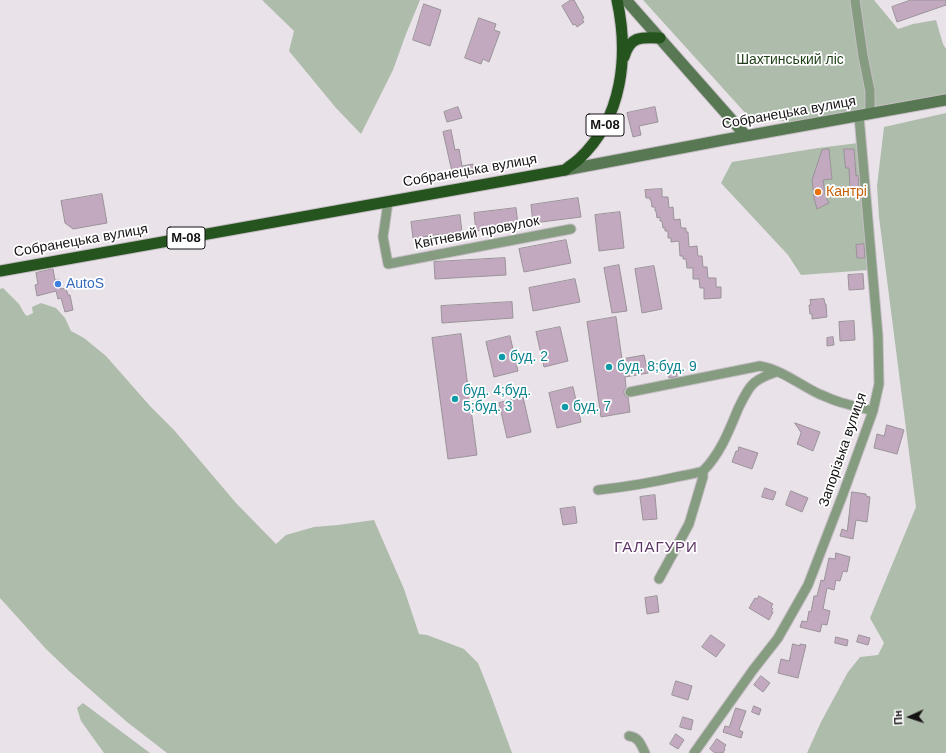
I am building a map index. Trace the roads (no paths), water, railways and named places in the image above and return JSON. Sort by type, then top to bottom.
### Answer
[{"type":"highway","name":"М-08","points":[[565,170],[579,159],[591,146],[602,130],[615,103],[622,68],[621,29],[617,0]]},
{"type":"highway","points":[[622,68],[627,49],[634,41],[642,38],[660,38]]},
{"type":"highway","name":"Собранецька вулиця","points":[[0,271],[565,170]]},
{"type":"main road","points":[[626,0],[746,136]]},
{"type":"main road","name":"Собранецька вулиця","points":[[565,170],[946,100]]},
{"type":"street","name":"Запорізька вулиця","points":[[694,753],[753,670],[778,638],[808,585],[843,494],[877,398],[879,384],[878,336],[864,115],[870,91],[863,56],[855,0]]},
{"type":"street","name":"Квітневий провулок","points":[[388,202],[383,237],[388,264],[571,229]]},
{"type":"street","points":[[630,392],[760,366],[791,378],[806,388],[842,403],[873,411]]},
{"type":"street","points":[[598,490],[627,487],[703,471],[710,464],[722,446],[751,385],[776,372]]},
{"type":"street","points":[[659,579],[689,524],[703,478],[703,471]]},
{"type":"street","points":[[629,736],[634,736],[640,742],[645,753]]},
{"type":"place","name":"Кантрі","points":[[818,192]]},
{"type":"place","name":"AutoS","points":[[58,284]]},
{"type":"place","name":"буд. 2","points":[[502,357]]},
{"type":"place","name":"буд. 8;буд. 9","points":[[609,367]]},
{"type":"place","name":"буд. 4;буд. 5;буд. 3","points":[[455,399]]},
{"type":"place","name":"буд. 7","points":[[565,407]]},
{"type":"district","name":"ГАЛАГУРИ","points":[[656,548]]},
{"type":"park label","name":"Шахтинський ліс","points":[[790,60]]}]
